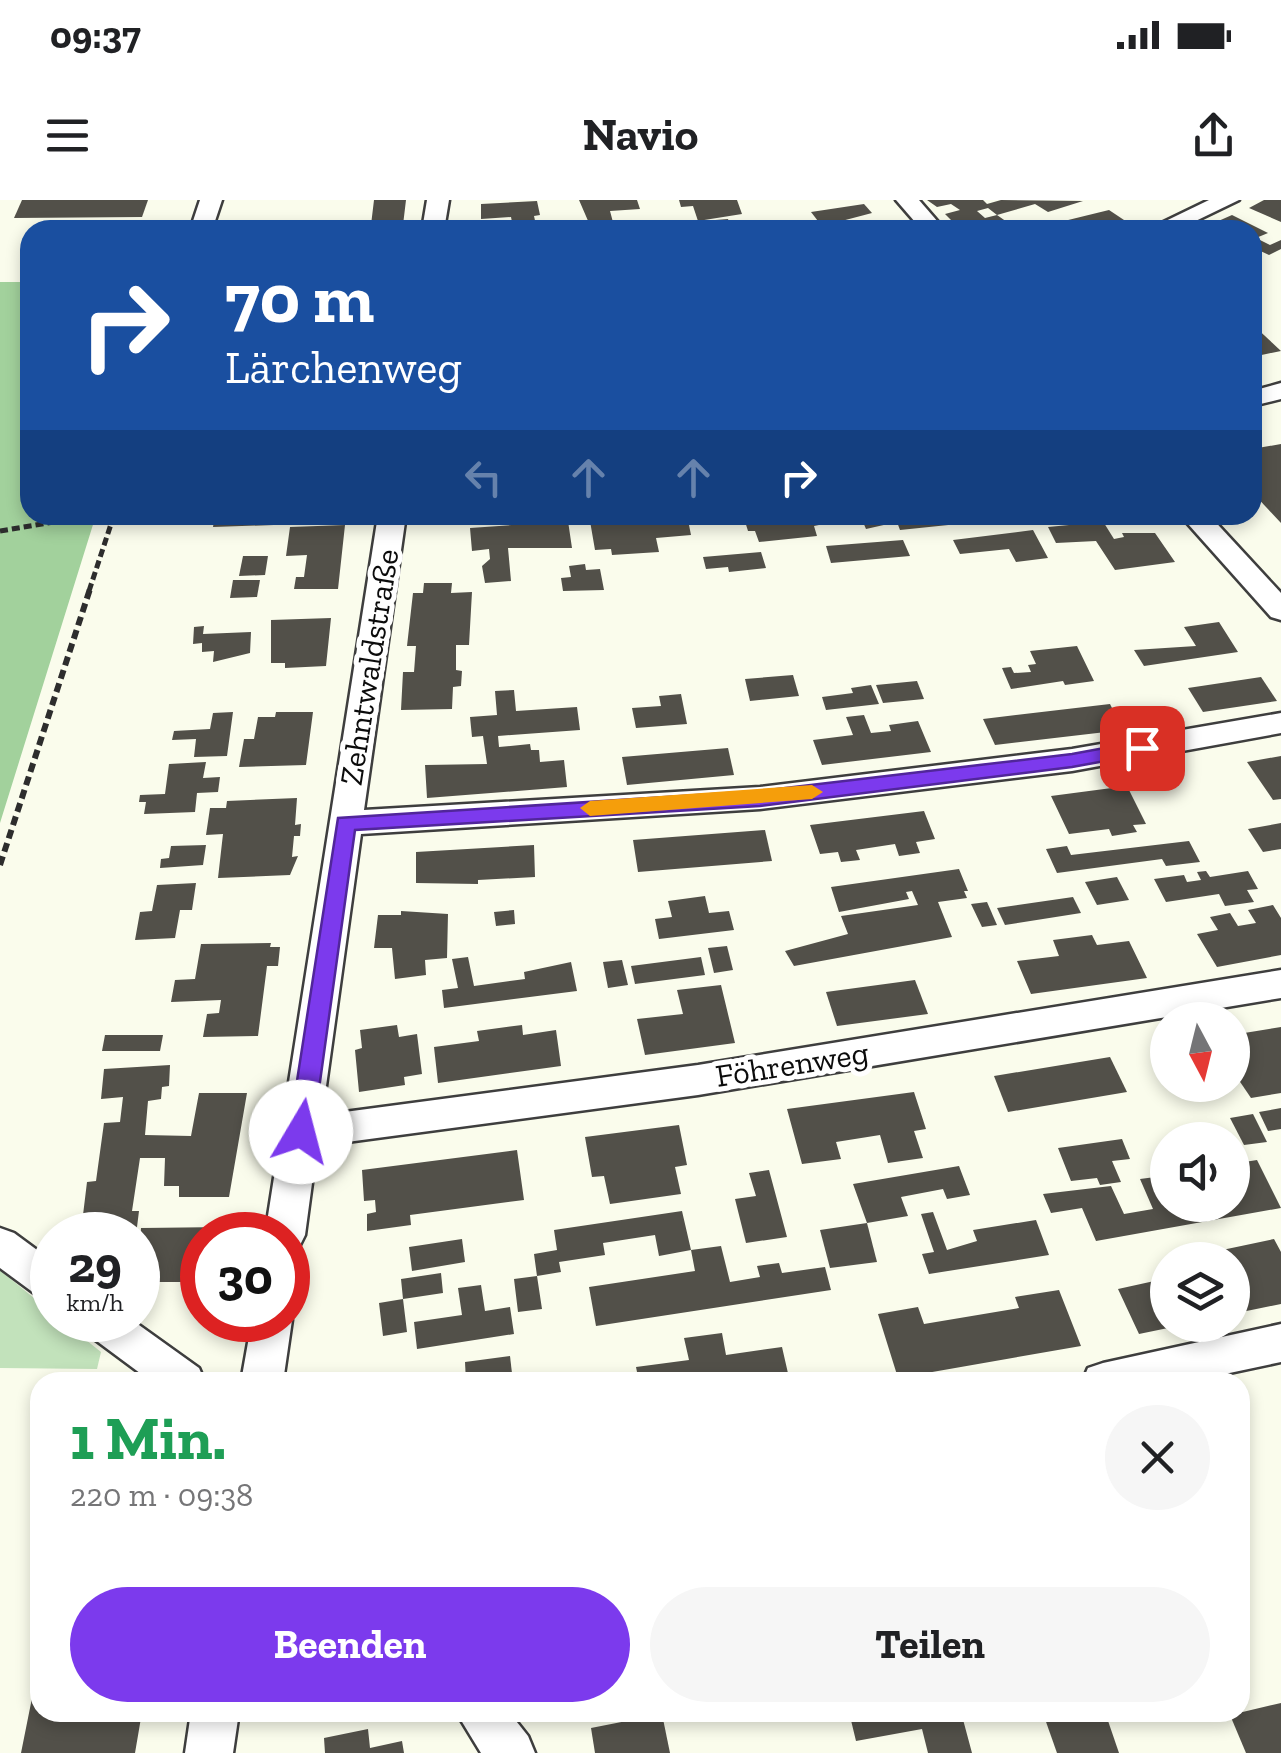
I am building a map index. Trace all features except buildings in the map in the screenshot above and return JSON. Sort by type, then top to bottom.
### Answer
[{"type":"street","points":[[907,200],[925,220]]},
{"type":"street","points":[[1181,220],[1228,200]]},
{"type":"street","name":"Zehntwaldstraße","points":[[289,1212],[390,525]]},
{"type":"street","points":[[1203,525],[1281,611]]},
{"type":"street","points":[[345,823],[760,798],[1072,760],[1281,723]]},
{"type":"street","name":"Föhrenweg","points":[[301,1132],[698,1080],[1281,984]]},
{"type":"street","points":[[0,1245],[30,1268]]},
{"type":"street","points":[[130,1342],[170,1372]]},
{"type":"street","points":[[264,1372],[268,1342]]},
{"type":"street","points":[[1150,1372],[1281,1344]]},
{"type":"street","points":[[209,1753],[213,1722]]},
{"type":"street","points":[[487,1722],[511,1753]]},
{"type":"path","points":[[0,530],[32,525]]},
{"type":"path","points":[[0,865],[111,525]]},
{"type":"green space","points":[[0,282],[20,282],[20,525],[93,525],[0,823]]},
{"type":"green space","points":[[0,1270],[30,1295],[30,1342],[88,1342],[101,1352],[97,1369],[0,1368]]},
{"type":"slow traffic","points":[[590,808],[812,792]]},
{"type":"route","points":[[301,1132],[345,823],[760,798],[1142,748]]}]
